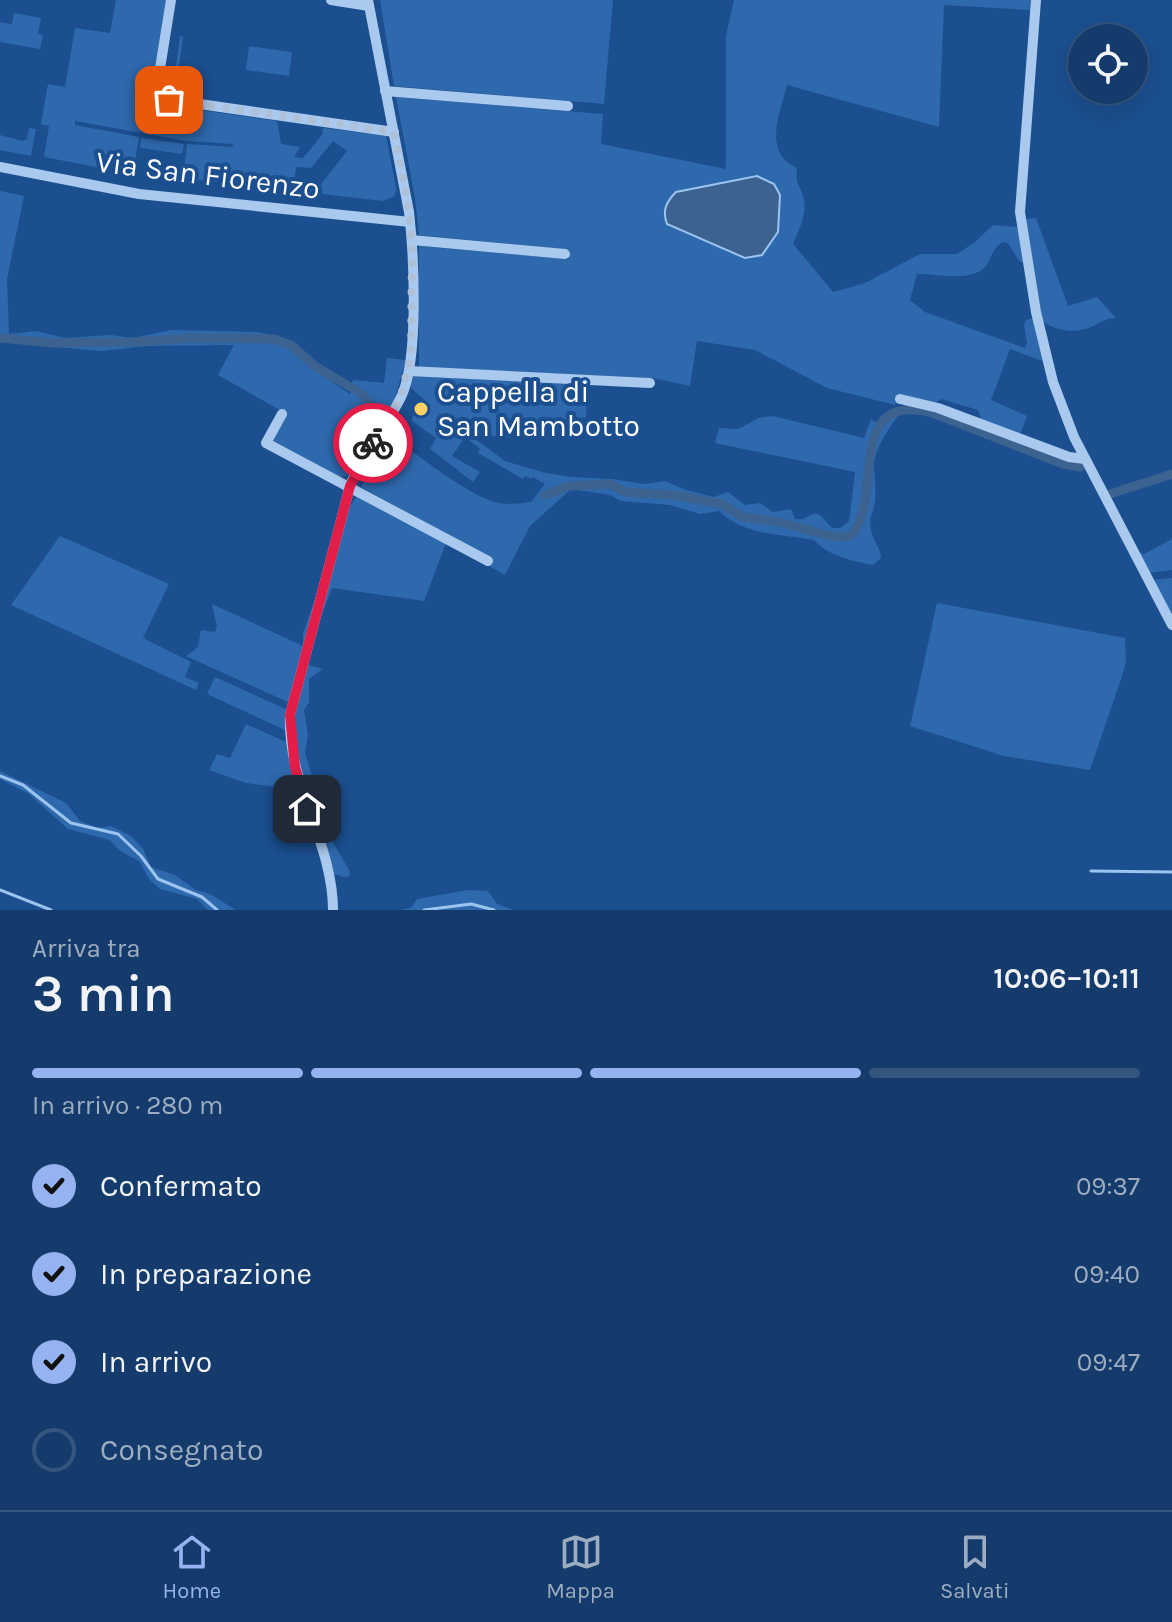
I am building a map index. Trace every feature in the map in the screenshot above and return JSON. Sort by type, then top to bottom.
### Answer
[{"type":"street","points":[[171,0],[158,81],[159,91],[165,99],[394,132]]},
{"type":"street","points":[[331,0],[368,3],[412,240],[412,351],[409,371],[398,403],[350,486],[306,649],[290,722],[297,779],[329,866],[333,910]]},
{"type":"street","points":[[1036,0],[1020,212],[1034,304],[1050,371],[1085,459],[1172,625]]},
{"type":"street","points":[[385,91],[568,106]]},
{"type":"street","name":"Via San Fiorenzo","points":[[0,167],[139,194],[410,222]]},
{"type":"street","points":[[412,240],[565,254]]},
{"type":"street","points":[[409,371],[650,383]]},
{"type":"street","points":[[900,399],[938,408],[1069,457],[1085,459]]},
{"type":"street","points":[[282,414],[266,443],[488,561]]},
{"type":"shaded area","points":[[116,0],[167,0],[151,103],[277,121],[281,144],[300,147],[294,157],[303,158],[322,135],[323,128],[386,136],[395,196],[383,201],[183,178],[187,144],[232,147],[233,144],[186,141],[75,121],[75,125],[139,137],[133,174],[44,157],[49,126],[41,124],[48,84],[65,87],[75,28],[110,33]],"holes":[[[333,141],[347,151],[318,188],[294,184],[296,167],[311,168]]]},
{"type":"shaded area","points":[[380,0],[613,0],[604,104],[394,86]]},
{"type":"shaded area","points":[[734,0],[1031,0],[1030,10],[944,5],[939,127],[787,85],[776,131],[780,152],[786,161],[797,168],[797,182],[805,205],[793,244],[833,292],[865,283],[920,254],[957,254],[993,225],[1018,227],[1024,263],[1019,261],[1008,243],[1003,242],[985,267],[971,275],[917,274],[910,300],[925,312],[1025,348],[1024,325],[1026,320],[1034,318],[1045,362],[1010,349],[991,400],[1027,416],[1020,435],[982,421],[978,410],[941,399],[934,404],[898,395],[895,405],[827,388],[755,350],[697,341],[690,386],[652,378],[419,367],[419,246],[568,259],[570,250],[419,235],[396,97],[603,114],[601,144],[726,169],[726,36]],"holes":[[[756,176],[744,258],[667,224]]]},
{"type":"shaded area","points":[[14,13],[41,18],[38,34],[43,35],[40,49],[0,42],[0,22],[12,24]]},
{"type":"shaded area","points":[[180,36],[183,37],[179,66],[186,67],[183,93],[178,93],[179,82],[174,81]]},
{"type":"shaded area","points":[[249,46],[292,52],[289,76],[246,70]]},
{"type":"shaded area","points":[[29,128],[36,129],[31,156],[0,150],[0,135],[22,141],[27,139]]},
{"type":"shaded area","points":[[141,138],[184,144],[182,154],[140,148]]},
{"type":"shaded area","points":[[757,176],[774,184],[780,195],[778,232],[762,255],[745,258],[667,224],[666,207],[676,192]]},
{"type":"shaded area","points":[[0,191],[24,196],[7,279],[9,334],[36,331],[65,338],[111,335],[132,338],[172,330],[259,332],[273,336],[350,394],[353,380],[384,383],[387,358],[406,360],[394,401],[347,476],[340,477],[270,442],[285,413],[218,375],[234,345],[148,346],[100,351],[0,342]]},
{"type":"shaded area","points":[[1036,218],[1068,306],[1097,297],[1116,318],[1073,331],[1055,328],[1040,319],[1024,219]]},
{"type":"shaded area","points":[[411,376],[587,385],[586,417],[509,438],[466,432],[505,461],[546,473],[644,484],[665,481],[714,497],[728,492],[745,505],[760,503],[773,512],[791,509],[795,519],[815,513],[832,528],[840,528],[849,521],[855,472],[715,443],[719,428],[738,429],[759,418],[773,416],[864,438],[871,419],[879,424],[888,414],[897,417],[874,461],[875,497],[870,525],[881,558],[873,565],[849,560],[826,550],[814,540],[752,530],[719,511],[700,514],[670,505],[621,501],[610,495],[571,489],[530,526],[505,575],[487,565],[490,558],[361,487],[365,480],[358,477],[387,432],[442,473],[499,503],[531,502],[545,484],[533,477],[525,476],[523,479],[478,453],[480,449],[465,437],[452,456],[480,472],[473,482],[430,449],[436,438],[412,421],[414,411],[419,417],[431,406],[409,386]]},
{"type":"shaded area","points":[[357,496],[446,543],[424,601],[332,588],[309,648],[347,511]]},
{"type":"shaded area","points":[[60,536],[169,584],[143,638],[191,662],[185,677],[199,683],[196,690],[11,605]]},
{"type":"shaded area","points":[[1172,539],[1172,570],[1147,573],[1137,552],[1144,554]]},
{"type":"shaded area","points":[[1172,578],[1172,618],[1151,580]]},
{"type":"shaded area","points":[[320,584],[290,703],[186,656],[197,647],[201,630],[215,632],[217,627],[212,604],[303,646],[303,634]]},
{"type":"shaded area","points":[[937,603],[1125,638],[1126,662],[1090,770],[1004,756],[910,726]]},
{"type":"shaded area","points":[[305,664],[323,669],[309,679],[309,702],[304,710],[308,735],[305,753],[332,841],[350,876],[334,874],[301,784],[293,728]]},
{"type":"shaded area","points":[[215,677],[288,710],[287,731],[207,694]]},
{"type":"shaded area","points":[[246,724],[288,743],[298,790],[246,783],[209,770],[217,754],[230,758]]},
{"type":"shaded area","points":[[0,771],[66,803],[80,821],[98,828],[111,826],[131,836],[143,849],[151,867],[175,875],[196,890],[210,894],[236,910],[208,910],[197,899],[160,889],[149,879],[139,861],[120,851],[110,840],[68,829],[29,794],[0,779]]},
{"type":"shaded area","points":[[468,890],[488,891],[497,904],[514,910],[399,910],[411,908],[417,899]]},
{"type":"waterway","points":[[0,338],[52,343],[192,338],[274,339],[291,345],[315,366],[362,394],[376,412],[374,423]]},
{"type":"waterway","points":[[545,495],[569,486],[610,484],[625,492],[673,495],[722,504],[743,517],[848,537],[859,523],[865,504],[875,435],[885,419],[902,410],[930,412],[1063,464],[1080,467]]},
{"type":"waterway","points":[[1110,494],[1172,474]]},
{"type":"waterway","points":[[0,776],[23,785],[71,823],[118,834],[141,856],[158,879],[202,897],[217,910]]},
{"type":"waterway","points":[[1091,871],[1172,872]]},
{"type":"waterway","points":[[0,890],[51,910]]},
{"type":"waterway","points":[[424,910],[471,904],[494,910]]},
{"type":"way so far","points":[[169,100],[394,132],[412,240],[411,356],[404,391],[373,443]]},
{"type":"place","name":"Cappella di San Mambotto","points":[[421,409]]},
{"type":"route","points":[[307,809],[295,767],[290,715],[350,486],[373,443]]}]
